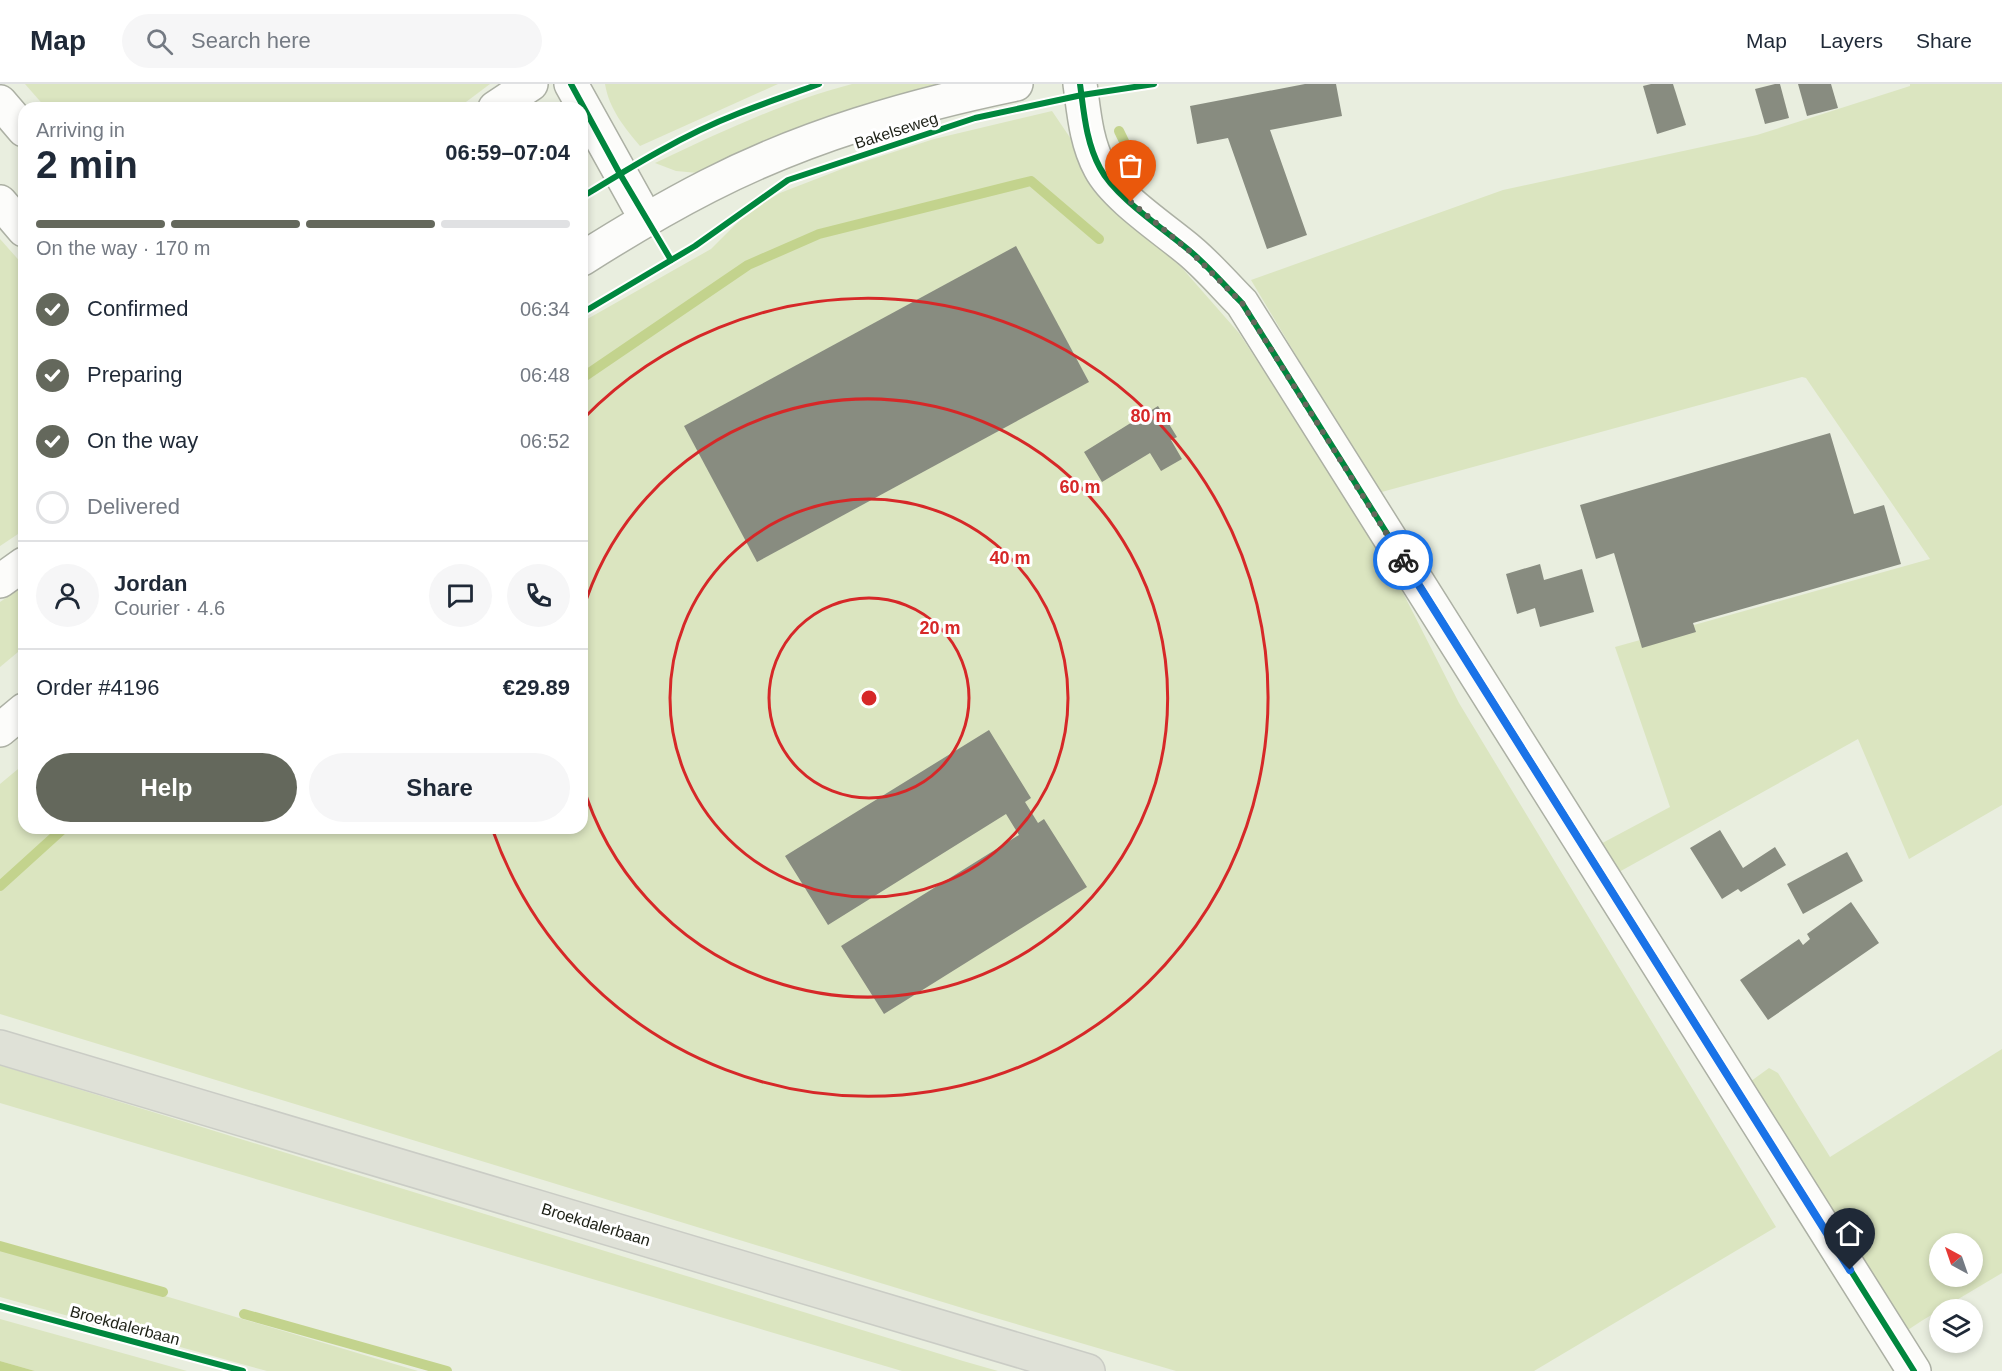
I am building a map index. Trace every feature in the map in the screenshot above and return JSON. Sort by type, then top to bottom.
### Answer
[{"type":"main road","name":"Broekdalerbaan","points":[[0,1047],[1088,1371]]},
{"type":"street","points":[[504,102],[531,84]]},
{"type":"street","points":[[571,84],[581,102]]},
{"type":"street","name":"Bakelseweg","points":[[588,255],[646,219],[710,185],[813,140],[870,120],[933,102],[1016,84]]},
{"type":"street","points":[[1080,84],[1085,124],[1094,156],[1101,170],[1115,190],[1193,254],[1242,303],[1914,1371]]},
{"type":"street","points":[[0,102],[18,123]]},
{"type":"street","points":[[588,115],[646,219]]},
{"type":"street","points":[[0,202],[18,223]]},
{"type":"street","points":[[0,581],[18,568]]},
{"type":"street","points":[[0,730],[18,715]]},
{"type":"shaded area","points":[[25,84],[490,84],[466,102],[41,102]]},
{"type":"shaded area","points":[[605,84],[778,84],[640,146],[614,110]]},
{"type":"shaded area","points":[[852,84],[939,84],[822,120],[698,173],[676,171],[655,163],[776,109]]},
{"type":"shaded area","points":[[1910,84],[2002,84],[2002,805],[1909,859],[1858,739],[1610,877],[1593,848],[1670,807],[1615,647],[1930,559],[1806,378],[1802,377],[1378,493],[1251,280],[1503,190],[1757,135],[1910,86]]},
{"type":"shaded area","points":[[1052,111],[1071,139],[1093,190],[1182,268],[1239,333],[1320,457],[1401,589],[1459,703],[1776,1227],[1534,1371],[1176,1371],[982,1314],[0,1014],[0,784],[18,769],[18,834],[588,834],[588,319],[711,249],[750,210],[780,193],[847,167],[934,139]]},
{"type":"shaded area","points":[[0,239],[18,259],[18,534],[0,546]]},
{"type":"shaded area","points":[[18,590],[18,652],[0,667],[0,602]]},
{"type":"shaded area","points":[[2002,1049],[2002,1273],[1983,1284],[1983,1233],[1929,1233],[1929,1287],[1978,1287],[1958,1299],[1929,1299],[1929,1316],[1891,1341],[1747,1084],[1769,1068],[1778,1073],[1830,1157]]},
{"type":"shaded area","points":[[0,1065],[998,1371],[902,1371],[0,1103]]},
{"type":"shaded area","points":[[0,1247],[418,1371],[267,1371],[0,1297]]},
{"type":"shaded area","points":[[0,1319],[187,1371],[35,1371],[0,1361]]},
{"type":"shaded area","points":[[0,1361],[35,1371],[0,1371]]},
{"type":"building","points":[[1305,84],[1336,84],[1342,116],[1270,130],[1307,235],[1267,249],[1228,138],[1197,144],[1190,106]]},
{"type":"building","points":[[1673,84],[1686,125],[1657,134],[1643,86]]},
{"type":"building","points":[[1780,84],[1789,118],[1765,124],[1755,89]]},
{"type":"building","points":[[1798,84],[1831,84],[1838,108],[1807,116]]},
{"type":"building","points":[[1016,246],[1089,382],[757,562],[684,426]]},
{"type":"building","points":[[1158,406],[1177,437],[1171,440],[1182,459],[1161,471],[1150,453],[1102,482],[1084,452]]},
{"type":"building","points":[[1830,433],[1854,514],[1884,505],[1901,564],[1693,623],[1696,632],[1642,648],[1614,553],[1596,559],[1580,505]]},
{"type":"building","points":[[1540,564],[1544,580],[1582,569],[1594,612],[1540,627],[1535,608],[1517,614],[1506,574]]},
{"type":"building","points":[[989,730],[1031,798],[1025,802],[1038,823],[1044,819],[1087,887],[884,1014],[841,946],[1019,835],[1006,814],[828,925],[785,856]]},
{"type":"building","points":[[1720,830],[1743,868],[1775,847],[1786,865],[1741,892],[1738,889],[1722,899],[1690,848]]},
{"type":"building","points":[[1847,852],[1863,881],[1803,914],[1787,884]]},
{"type":"building","points":[[1851,902],[1879,943],[1768,1020],[1740,980],[1799,939],[1803,945],[1810,939],[1807,934]]},
{"type":"waterway","points":[[1119,131],[1137,168]]},
{"type":"waterway","points":[[588,374],[748,265],[819,234],[1031,181],[1099,239]]},
{"type":"waterway","points":[[0,886],[57,834]]},
{"type":"waterway","points":[[0,1246],[163,1292]]},
{"type":"waterway","points":[[244,1314],[447,1371]]},
{"type":"cycle path","points":[[571,84],[581,102]]},
{"type":"cycle path","points":[[588,193],[638,163],[717,122],[819,84]]},
{"type":"cycle path","points":[[1080,84],[1089,138],[1095,158],[1107,179],[1128,201],[1197,257],[1242,303],[1914,1371]]},
{"type":"cycle path","points":[[588,309],[695,246],[788,180],[975,118],[1082,95],[1154,84]]},
{"type":"cycle path","points":[[588,115],[671,260]]},
{"type":"cycle path","points":[[0,1306],[243,1371]]},
{"type":"way so far","points":[[1131,202],[1193,254],[1242,303],[1403,560]]},
{"type":"route","points":[[1403,560],[1850,1270]]}]
